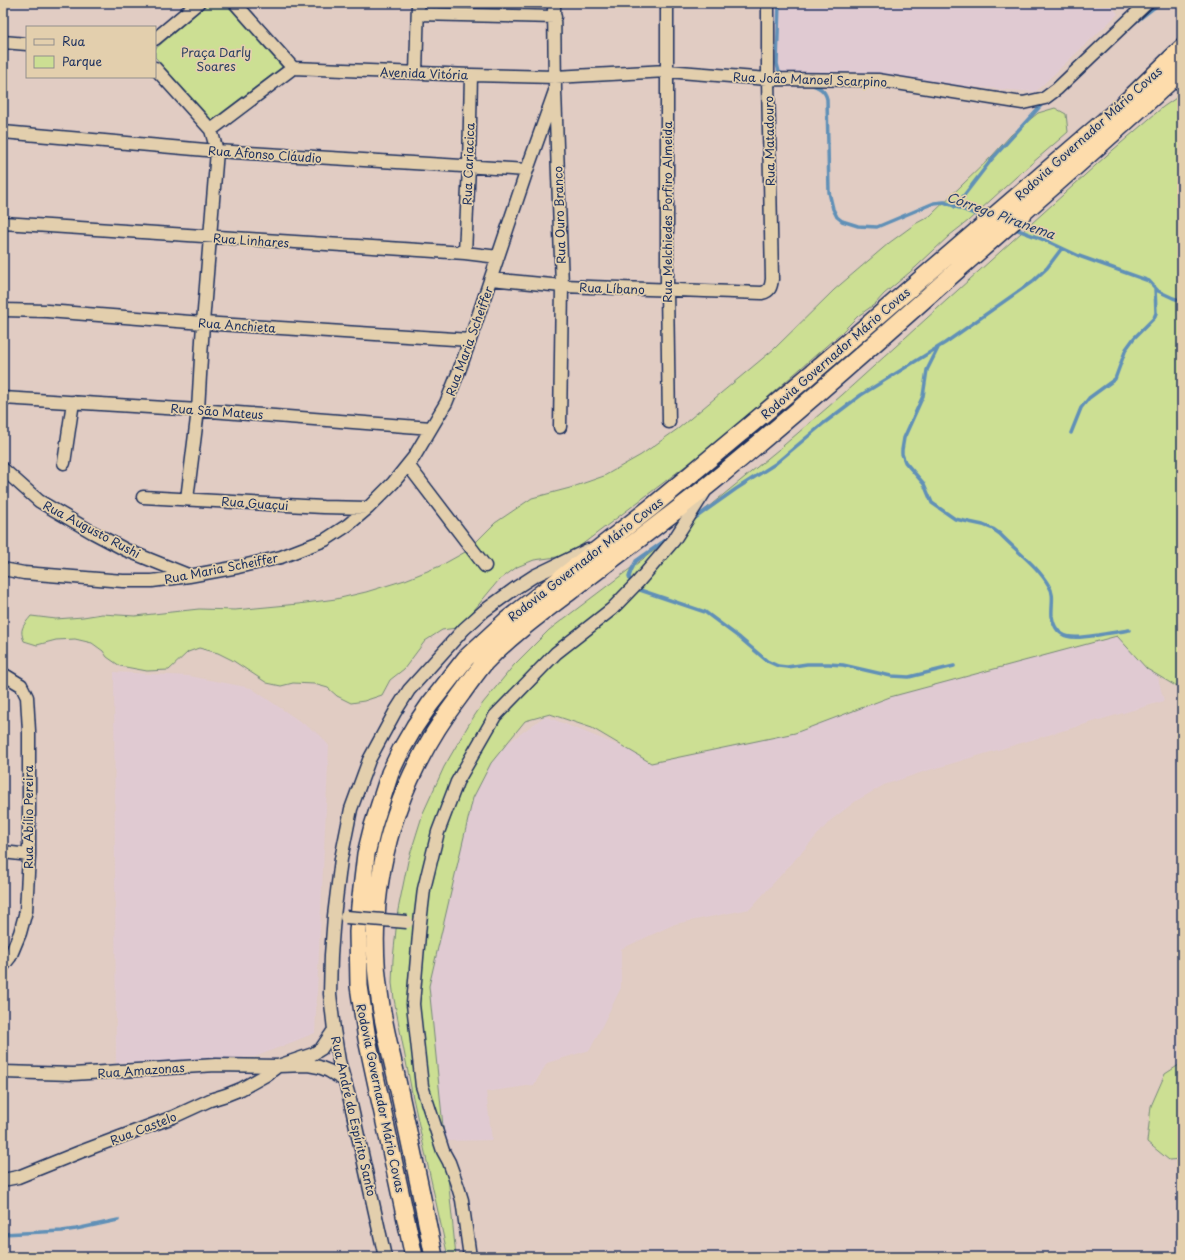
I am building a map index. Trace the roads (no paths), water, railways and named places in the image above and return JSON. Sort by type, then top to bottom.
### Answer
[{"type":"highway","name":"Rodovia Governador Mário Covas","points":[[413,1255],[367,1039],[359,986],[358,932],[366,854],[373,826],[390,774],[405,744],[430,704],[466,658],[512,616],[659,501],[804,380],[1124,104],[1182,48]]},
{"type":"highway","name":"Rodovia Governador Mário Covas","points":[[434,1257],[383,1021],[376,970],[376,919],[379,888],[387,844],[402,798],[421,755],[445,714],[484,663],[532,621],[672,515],[710,484],[888,331],[1136,113],[1182,70]]},
{"type":"street","points":[[156,38],[198,3]]},
{"type":"street","points":[[211,130],[293,68],[235,3]]},
{"type":"street","name":"Rua Ouro Branco","points":[[554,3],[555,91],[562,286],[560,427]]},
{"type":"street","name":"Rua Melchiedes Porfiro Almeida","points":[[667,3],[667,290],[669,422]]},
{"type":"street","name":"Rua Matadouro","points":[[768,3],[772,279]]},
{"type":"street","name":"Rua João Manoel Scarpino","points":[[555,77],[667,72],[768,79],[878,80],[1023,103],[1045,98],[1147,3]]},
{"type":"street","points":[[416,73],[418,9],[555,17]]},
{"type":"street","points":[[3,42],[26,44]]},
{"type":"street","name":"Avenida Vitória","points":[[293,68],[555,77]]},
{"type":"street","points":[[156,69],[211,130],[217,151],[203,323],[198,410],[187,499]]},
{"type":"street","name":"Rua Cariacica","points":[[465,253],[471,75]]},
{"type":"street","name":"Rua Maria Scheiffer","points":[[3,569],[123,581],[152,581],[189,576],[281,557],[325,540],[348,525],[368,508],[393,483],[414,457],[446,403],[470,340],[555,91]]},
{"type":"street","name":"Rua Afonso Cláudio","points":[[3,132],[217,151],[527,170]]},
{"type":"street","name":"Rua Linhares","points":[[3,223],[465,253],[498,257]]},
{"type":"street","name":"Rua Líbano","points":[[491,279],[562,286],[762,293],[771,288],[772,279]]},
{"type":"street","name":"Rua Anchieta","points":[[3,310],[47,311],[203,323],[470,340]]},
{"type":"street","name":"Rua São Mateus","points":[[3,398],[198,410],[431,428]]},
{"type":"street","points":[[64,463],[73,402]]},
{"type":"street","points":[[408,465],[486,566]]},
{"type":"street","name":"Rua Augusto Rushi","points":[[3,470],[39,501],[92,532],[126,550],[189,576]]},
{"type":"street","name":"Rodovia Governador Mário Covas","points":[[470,1257],[462,1200],[449,1162],[442,1151],[422,1086],[413,1004],[424,889],[438,832],[457,782],[494,716],[556,653],[612,609],[638,582],[674,540],[710,484]]},
{"type":"street","name":"Rua Guaçui","points":[[143,497],[368,508]]},
{"type":"street","name":"Rua André do Espírito Santo","points":[[385,1257],[371,1191],[339,1061],[330,994],[331,955],[340,917],[341,859],[352,809],[369,760],[385,729],[409,690],[464,629],[500,599],[534,576],[608,541]]},
{"type":"street","name":"Rua Abílio Pereira","points":[[3,674],[21,685],[27,697],[29,731],[29,855],[26,911],[20,933],[10,957],[3,966]]},
{"type":"street","points":[[3,852],[29,855]]},
{"type":"street","points":[[340,917],[420,923]]},
{"type":"street","name":"Rua Amazonas","points":[[278,1066],[313,1054],[321,1049],[334,1030]]},
{"type":"street","name":"Rua Amazonas","points":[[3,1072],[73,1074],[216,1065],[308,1065],[329,1071],[344,1080]]},
{"type":"street","name":"Rua Castelo","points":[[3,1180],[18,1178],[116,1138],[173,1117],[210,1100],[226,1096],[260,1079],[278,1066]]},
{"type":"waterway","name":"Córrego Piranema","points":[[779,3],[777,64],[779,72],[784,75]]},
{"type":"waterway","points":[[1134,23],[1160,3]]},
{"type":"waterway","name":"Córrego Piranema","points":[[810,84],[821,89],[825,93],[827,99],[829,192],[833,209],[837,217],[842,221],[858,226],[877,227],[934,203],[944,202],[985,218]]},
{"type":"waterway","points":[[955,207],[992,159],[1044,102]]},
{"type":"waterway","name":"Córrego Piranema","points":[[1013,228],[1047,241],[1079,256],[1149,281],[1158,291],[1182,301]]},
{"type":"waterway","points":[[691,521],[736,489],[775,464],[824,423],[861,395],[945,343],[1033,281],[1047,268],[1062,248]]},
{"type":"waterway","points":[[1071,433],[1081,408],[1089,398],[1115,379],[1126,349],[1134,338],[1154,318],[1156,313],[1155,288]]},
{"type":"waterway","points":[[938,348],[927,370],[923,396],[904,438],[902,450],[905,462],[924,484],[932,503],[955,519],[983,525],[993,529],[1033,565],[1051,589],[1052,616],[1054,625],[1063,635],[1069,637],[1083,637],[1129,630]]},
{"type":"waterway","points":[[670,537],[636,561],[629,577],[631,583],[637,589],[705,612],[740,638],[767,661],[778,666],[787,667],[807,664],[843,665],[891,676],[909,677],[954,666]]},
{"type":"waterway","points":[[3,1234],[62,1231],[118,1220]]},
{"type":"park label","name":"Praça Darly Soares","points":[[216,59]]}]
